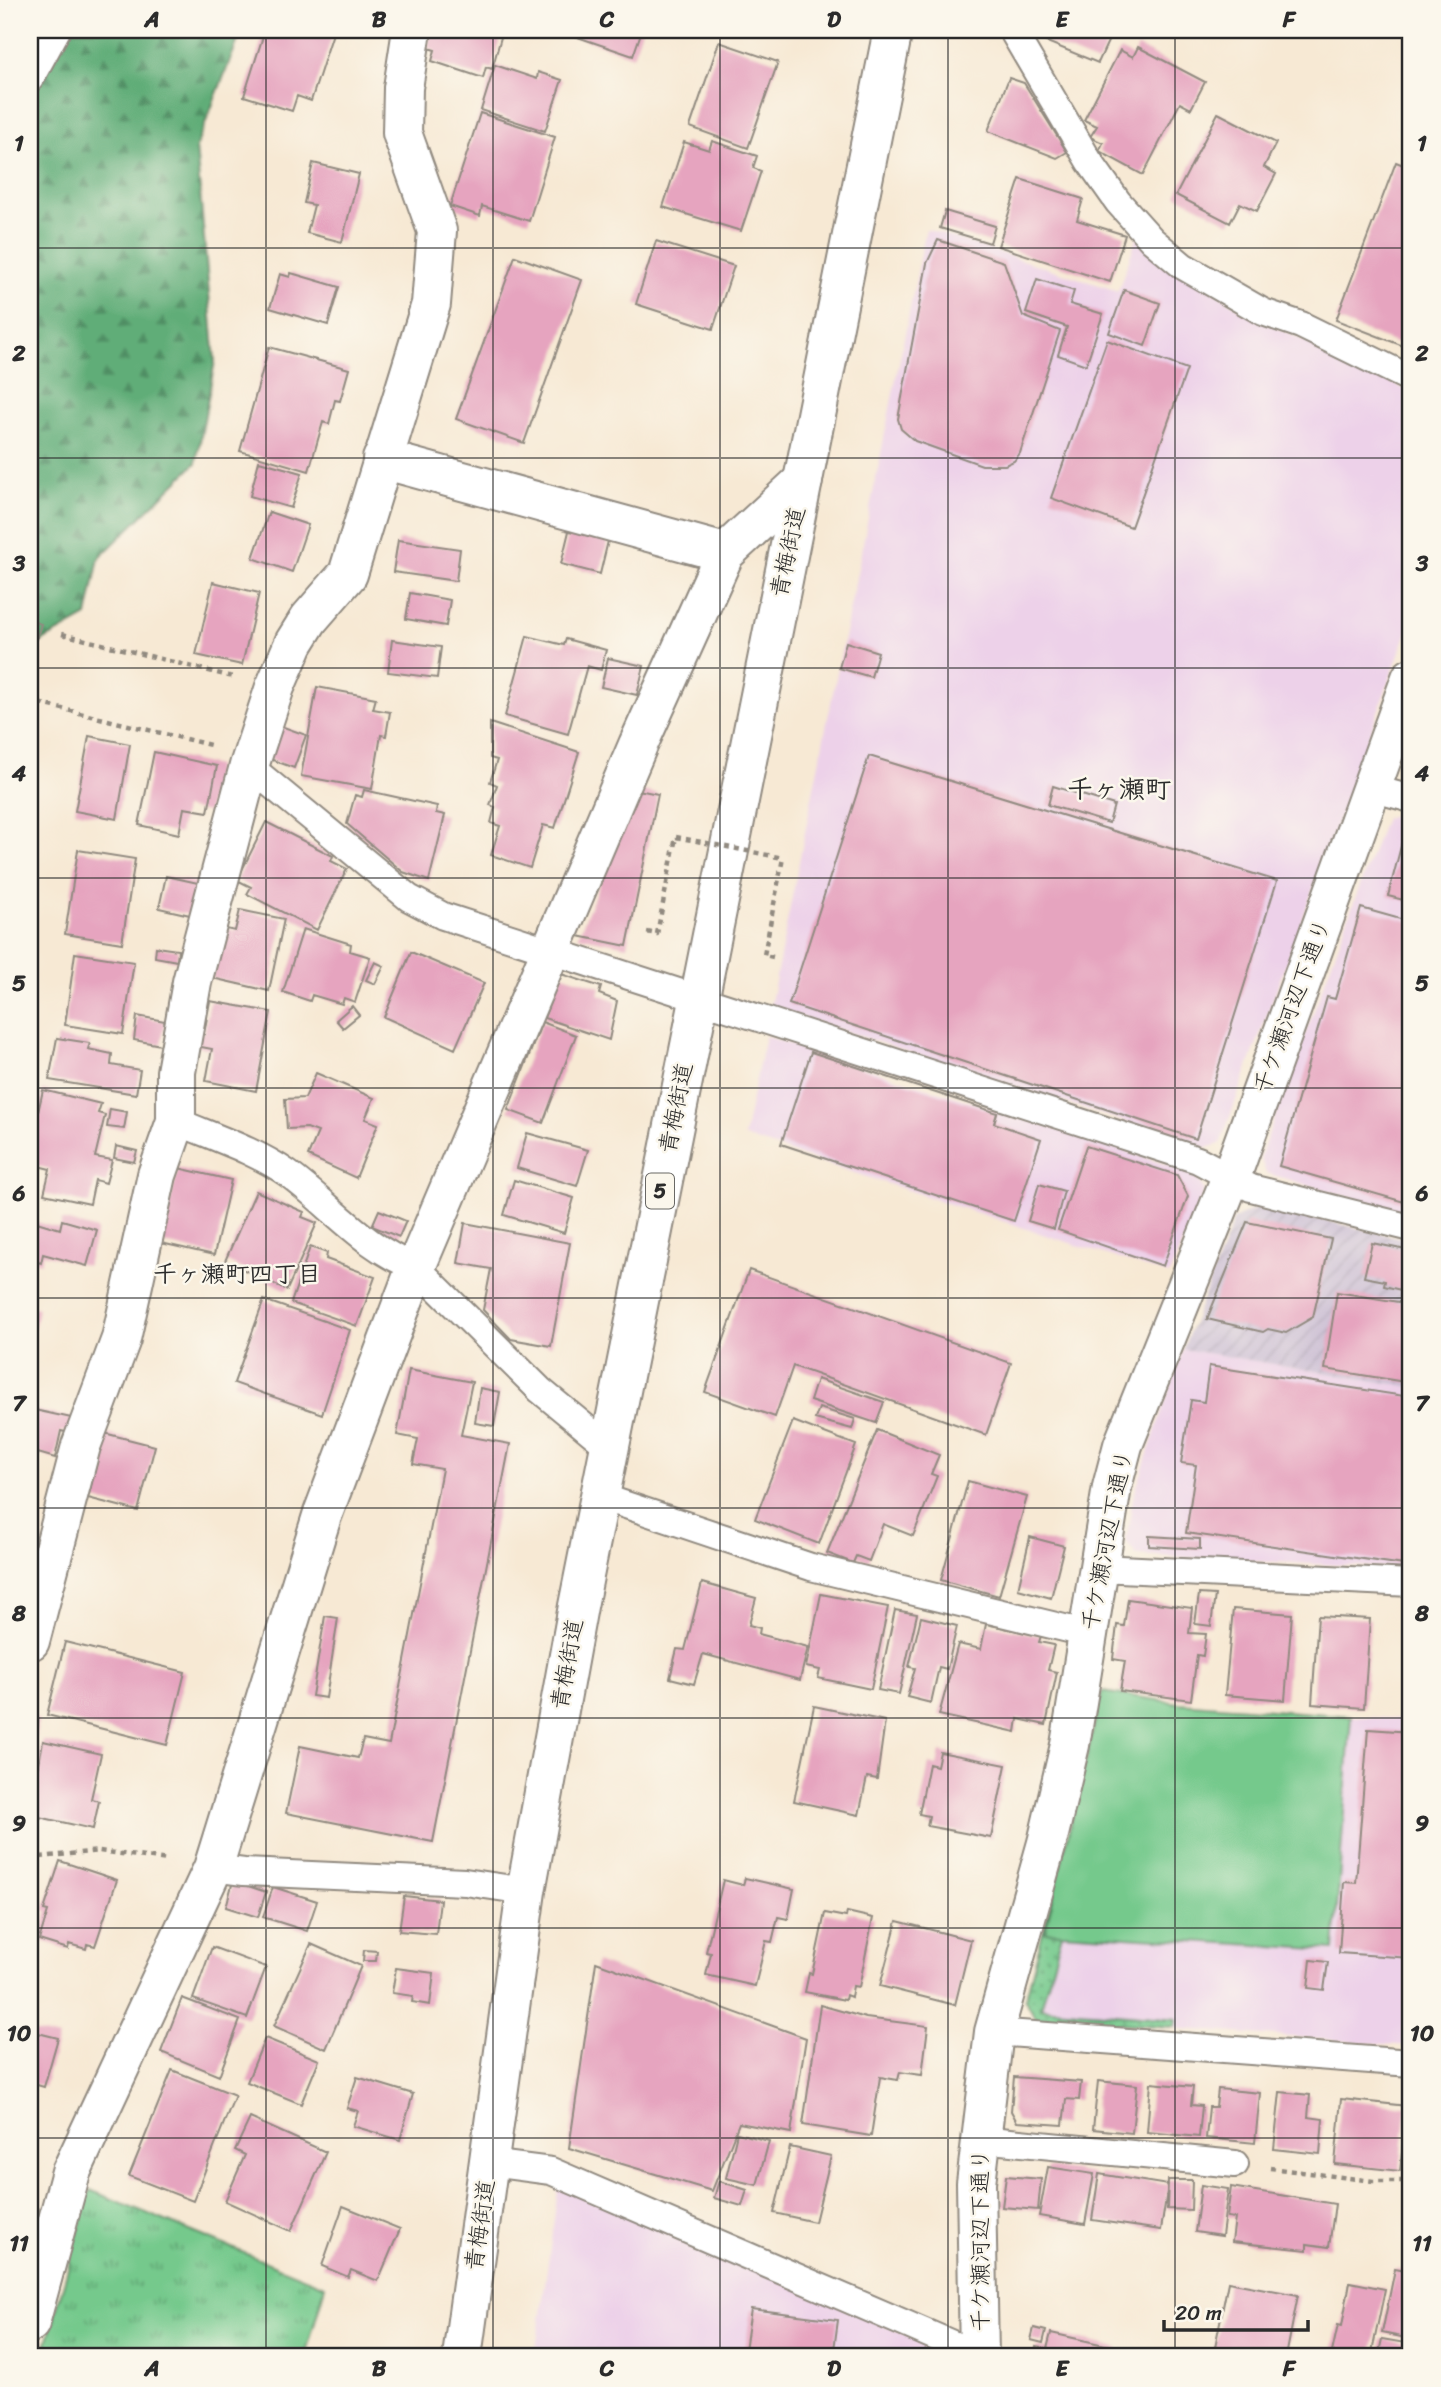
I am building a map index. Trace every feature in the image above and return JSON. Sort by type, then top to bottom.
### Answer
[{"type":"street","points":[[30,1641],[81,1446],[121,1339],[156,1175],[176,1121],[176,1072],[192,982],[249,766],[275,687],[294,643],[309,619],[348,574],[431,304],[437,231],[402,133],[403,88],[412,30]]},
{"type":"street","name":"青梅街道","points":[[461,2357],[526,1891],[599,1496],[893,30]]},
{"type":"street","points":[[382,459],[725,553]]},
{"type":"street","points":[[30,2323],[71,2172],[213,1868],[322,1516],[416,1267],[553,951],[638,745],[725,553],[803,481]]},
{"type":"street","name":"千ケ瀬河辺下通り","points":[[979,2357],[976,2183],[994,2032],[1047,1843],[1070,1745],[1112,1487],[1123,1445],[1230,1177],[1411,678]]},
{"type":"lane","points":[[30,79],[57,30]]},
{"type":"lane","points":[[1012,30],[1089,161],[1118,202],[1152,240],[1183,266],[1263,312],[1301,324],[1411,379]]},
{"type":"lane","points":[[249,766],[409,898],[443,916],[1198,1160],[1251,1188],[1411,1228]]},
{"type":"lane","points":[[1371,788],[1411,799]]},
{"type":"lane","points":[[176,1121],[250,1152],[286,1172],[392,1259],[416,1267],[540,1390],[609,1447]]},
{"type":"lane","points":[[599,1496],[811,1567],[1089,1634]]},
{"type":"lane","points":[[1099,1568],[1411,1583]]},
{"type":"lane","points":[[213,1868],[244,1872],[465,1882],[526,1891]]},
{"type":"lane","points":[[994,2032],[1411,2063]]},
{"type":"lane","points":[[980,2139],[1235,2164]]},
{"type":"lane","points":[[489,2163],[551,2171],[979,2357]]},
{"type":"path","points":[[62,635],[275,687]]},
{"type":"path","points":[[30,701],[235,751],[249,766]]},
{"type":"path","points":[[647,932],[657,934],[676,837],[783,858],[764,955],[772,957]]},
{"type":"path","points":[[30,1858],[99,1851],[213,1868]]},
{"type":"path","points":[[1235,2164],[1373,2181],[1411,2181]]},
{"type":"shaded area","points":[[926,229],[1118,291],[1137,237],[1246,313],[1411,392],[1411,621],[1220,1144],[1205,1148],[770,1007]]},
{"type":"shaded area","points":[[1411,742],[1411,782],[1399,777]]},
{"type":"shaded area","points":[[1403,812],[1411,814],[1411,1215],[1266,1173],[1260,1157],[1385,818]]},
{"type":"shaded area","points":[[765,1036],[1196,1174],[1204,1191],[1169,1275],[744,1137]]},
{"type":"shaded area","points":[[1260,1206],[1411,1240],[1411,1387],[1183,1349],[1234,1219]]},
{"type":"shaded area","points":[[1183,1349],[1411,1387],[1411,1569],[1136,1555],[1126,1541],[1133,1498]]},
{"type":"shaded area","points":[[1351,1716],[1411,1720],[1411,2046],[1036,2018],[1025,2000],[1045,1932],[1334,1950]]},
{"type":"shaded area","points":[[559,2183],[958,2357],[535,2357]]},
{"type":"green space","points":[[30,30],[242,30],[196,147],[215,361],[196,463],[99,558],[87,616],[30,648]]},
{"type":"green space","points":[[1102,1692],[1179,1703],[1351,1716],[1334,1950],[1045,1932]]},
{"type":"green space","points":[[1084,1776],[1057,1932],[1062,1933],[1041,2008],[1176,2019],[1175,2027],[1036,2018],[1025,2000]]},
{"type":"green space","points":[[90,2190],[325,2286],[305,2357],[43,2357]]},
{"type":"building","points":[[265,30],[334,30],[311,101],[297,96],[292,111],[244,96]]},
{"type":"building","points":[[431,30],[503,30],[492,69],[486,67],[483,78],[432,61],[435,50],[428,48]]},
{"type":"building","points":[[557,30],[642,30],[633,56]]},
{"type":"building","points":[[1039,30],[1100,30],[1111,35],[1098,63],[1035,37]]},
{"type":"building","points":[[719,42],[778,62],[748,148],[690,127]]},
{"type":"building","points":[[1138,47],[1205,82],[1191,109],[1180,103],[1143,175],[1099,151],[1103,143],[1090,137],[1097,126],[1084,120],[1120,50],[1133,57]]},
{"type":"building","points":[[495,65],[537,79],[538,72],[562,80],[545,131],[481,110]]},
{"type":"building","points":[[1009,78],[1024,83],[1067,152],[1057,158],[988,131]]},
{"type":"building","points":[[480,113],[555,137],[529,221],[482,206],[480,216],[450,206]]},
{"type":"building","points":[[1218,113],[1276,143],[1264,167],[1276,174],[1257,211],[1240,203],[1230,223],[1176,195]]},
{"type":"building","points":[[712,141],[757,156],[753,168],[761,171],[741,231],[663,207],[684,142],[709,150]]},
{"type":"building","points":[[1396,162],[1411,168],[1411,349],[1336,320]]},
{"type":"building","points":[[313,163],[359,174],[342,242],[307,233],[314,205],[304,203]]},
{"type":"building","points":[[1020,179],[1083,199],[1077,220],[1125,235],[1110,282],[998,246]]},
{"type":"building","points":[[945,211],[995,226],[990,243],[940,228]]},
{"type":"building","points":[[938,240],[1004,262],[1023,316],[1060,331],[1020,453],[1014,461],[1005,465],[982,465],[915,441],[901,429],[898,419],[927,263]]},
{"type":"building","points":[[656,241],[734,266],[713,329],[636,304]]},
{"type":"building","points":[[515,256],[582,280],[524,443],[456,419]]},
{"type":"building","points":[[291,273],[339,287],[328,325],[270,308],[280,274],[290,277]]},
{"type":"building","points":[[1037,279],[1074,291],[1070,304],[1103,314],[1086,365],[1058,355],[1067,327],[1026,313]]},
{"type":"building","points":[[1124,290],[1160,303],[1145,346],[1109,333]]},
{"type":"building","points":[[1107,340],[1187,369],[1131,527],[1051,498]]},
{"type":"building","points":[[269,347],[349,369],[340,401],[335,400],[329,424],[323,422],[309,471],[240,451]]},
{"type":"building","points":[[259,461],[302,473],[291,508],[250,496]]},
{"type":"building","points":[[269,512],[308,525],[292,572],[253,558]]},
{"type":"building","points":[[570,527],[609,537],[600,574],[561,564]]},
{"type":"building","points":[[398,540],[460,549],[456,581],[393,572]]},
{"type":"building","points":[[213,582],[259,593],[242,665],[196,655]]},
{"type":"building","points":[[410,593],[450,600],[446,626],[406,619]]},
{"type":"building","points":[[30,620],[41,624],[32,653],[30,652]]},
{"type":"building","points":[[527,636],[564,645],[566,639],[606,650],[601,670],[587,666],[568,734],[505,716]]},
{"type":"building","points":[[392,640],[441,647],[437,678],[388,672]]},
{"type":"building","points":[[846,642],[878,652],[871,677],[839,668]]},
{"type":"building","points":[[608,658],[644,666],[637,695],[601,687]]},
{"type":"building","points":[[317,687],[376,698],[373,709],[390,712],[386,736],[381,735],[372,789],[301,776]]},
{"type":"building","points":[[490,723],[579,752],[555,828],[543,825],[530,868],[491,855],[500,826],[491,823],[495,807],[490,805],[497,785],[490,782],[497,760],[490,758]]},
{"type":"building","points":[[278,725],[306,735],[294,768],[267,758]]},
{"type":"building","points":[[89,736],[130,744],[117,819],[75,811]]},
{"type":"building","points":[[154,752],[217,766],[208,812],[184,808],[179,834],[139,825]]},
{"type":"building","points":[[869,756],[1277,881],[1196,1139],[789,1004]]},
{"type":"building","points":[[1053,786],[1114,805],[1109,823],[1048,805]]},
{"type":"building","points":[[364,790],[437,806],[436,813],[445,815],[429,881],[403,872],[347,824],[355,795],[362,797]]},
{"type":"building","points":[[638,790],[658,794],[627,946],[578,936]]},
{"type":"building","points":[[266,822],[333,856],[331,861],[347,869],[317,930],[247,894],[251,887],[237,880]]},
{"type":"building","points":[[1405,831],[1411,832],[1411,902],[1388,896]]},
{"type":"building","points":[[78,850],[135,859],[122,943],[65,934]]},
{"type":"building","points":[[166,876],[198,883],[190,915],[159,908]]},
{"type":"building","points":[[1361,908],[1411,922],[1411,1204],[1279,1166],[1327,997],[1335,999]]},
{"type":"building","points":[[240,910],[284,919],[269,991],[212,978],[222,928],[235,931]]},
{"type":"building","points":[[303,929],[351,944],[350,951],[370,957],[355,1002],[344,998],[342,1004],[312,995],[310,1001],[283,992]]},
{"type":"building","points":[[156,947],[178,950],[177,961],[155,957]]},
{"type":"building","points":[[411,952],[484,983],[455,1049],[384,1017]]},
{"type":"building","points":[[75,953],[134,962],[123,1034],[65,1025]]},
{"type":"building","points":[[375,962],[384,966],[375,984],[366,980]]},
{"type":"building","points":[[561,974],[601,987],[599,994],[617,1001],[609,1040],[544,1018]]},
{"type":"building","points":[[210,1001],[271,1012],[256,1091],[206,1081],[212,1049],[196,1046],[199,1033],[204,1034]]},
{"type":"building","points":[[352,1006],[359,1015],[343,1028],[336,1020]]},
{"type":"building","points":[[137,1016],[165,1021],[161,1045],[134,1040]]},
{"type":"building","points":[[542,1022],[576,1035],[543,1123],[508,1110]]},
{"type":"building","points":[[57,1038],[90,1043],[88,1049],[112,1054],[111,1065],[140,1070],[136,1094],[49,1080]]},
{"type":"building","points":[[811,1052],[997,1113],[994,1123],[1041,1139],[1014,1221],[781,1144]]},
{"type":"building","points":[[316,1073],[374,1098],[365,1119],[378,1124],[356,1178],[308,1156],[318,1132],[307,1128],[287,1129],[285,1099],[305,1098]]},
{"type":"building","points":[[43,1090],[101,1104],[98,1113],[105,1115],[95,1157],[112,1160],[106,1183],[95,1180],[90,1204],[44,1194],[50,1169],[30,1164],[30,1148]]},
{"type":"building","points":[[110,1109],[127,1112],[124,1129],[107,1127]]},
{"type":"building","points":[[527,1133],[588,1150],[577,1186],[517,1168]]},
{"type":"building","points":[[116,1146],[137,1151],[134,1162],[114,1158]]},
{"type":"building","points":[[1086,1146],[1177,1175],[1188,1196],[1163,1266],[1058,1230]]},
{"type":"building","points":[[178,1168],[231,1180],[214,1255],[161,1243]]},
{"type":"building","points":[[514,1180],[574,1198],[564,1233],[504,1215]]},
{"type":"building","points":[[1039,1184],[1064,1191],[1054,1229],[1028,1221]]},
{"type":"building","points":[[256,1191],[304,1212],[302,1217],[317,1223],[287,1290],[225,1261]]},
{"type":"building","points":[[379,1210],[406,1221],[399,1237],[372,1226]]},
{"type":"building","points":[[30,1220],[60,1229],[62,1220],[97,1230],[87,1266],[43,1254],[41,1263],[30,1260]]},
{"type":"building","points":[[1247,1222],[1331,1239],[1313,1317],[1286,1333],[1268,1329],[1263,1332],[1207,1319]]},
{"type":"building","points":[[465,1223],[570,1243],[551,1346],[511,1339],[483,1310],[491,1269],[458,1263]]},
{"type":"building","points":[[1372,1243],[1411,1251],[1405,1291],[1384,1286],[1385,1281],[1364,1277]]},
{"type":"building","points":[[310,1247],[327,1253],[326,1259],[375,1277],[357,1326],[291,1303]]},
{"type":"building","points":[[749,1270],[1011,1363],[986,1435],[793,1366],[775,1417],[705,1392]]},
{"type":"building","points":[[1337,1292],[1411,1304],[1411,1383],[1325,1369]]},
{"type":"building","points":[[264,1300],[350,1330],[322,1414],[234,1383]]},
{"type":"building","points":[[30,1307],[38,1308],[31,1346],[30,1346]]},
{"type":"building","points":[[1209,1366],[1411,1397],[1411,1566],[1186,1533],[1196,1465],[1181,1463],[1191,1400],[1204,1402]]},
{"type":"building","points":[[409,1370],[472,1382],[461,1435],[510,1444],[433,1842],[286,1813],[300,1746],[358,1758],[363,1739],[389,1744],[442,1469],[413,1464],[418,1439],[397,1435]]},
{"type":"building","points":[[817,1379],[884,1402],[876,1423],[810,1401]]},
{"type":"building","points":[[480,1388],[500,1392],[494,1426],[475,1423]]},
{"type":"building","points":[[819,1408],[855,1419],[852,1429],[815,1419]]},
{"type":"building","points":[[30,1409],[76,1419],[74,1434],[61,1431],[55,1458],[38,1453],[31,1484]]},
{"type":"building","points":[[793,1421],[856,1445],[819,1544],[755,1519]]},
{"type":"building","points":[[877,1430],[939,1455],[931,1474],[937,1476],[913,1536],[883,1524],[869,1561],[856,1556],[853,1563],[827,1553]]},
{"type":"building","points":[[104,1433],[155,1446],[138,1511],[88,1498]]},
{"type":"building","points":[[968,1481],[1027,1497],[999,1596],[941,1580]]},
{"type":"building","points":[[1149,1536],[1200,1539],[1200,1549],[1149,1546]]},
{"type":"building","points":[[1030,1537],[1064,1546],[1051,1598],[1018,1589]]},
{"type":"building","points":[[702,1583],[756,1598],[749,1625],[760,1628],[759,1634],[808,1647],[800,1680],[703,1654],[694,1684],[670,1678],[677,1649],[685,1650]]},
{"type":"building","points":[[821,1594],[888,1607],[871,1689],[818,1678],[820,1670],[806,1667]]},
{"type":"building","points":[[1199,1594],[1215,1595],[1211,1626],[1195,1624]]},
{"type":"building","points":[[1128,1599],[1192,1608],[1189,1633],[1206,1634],[1203,1656],[1197,1655],[1191,1700],[1120,1691],[1125,1661],[1113,1659],[1117,1625],[1124,1626]]},
{"type":"building","points":[[1233,1609],[1292,1614],[1285,1700],[1225,1695]]},
{"type":"building","points":[[895,1610],[917,1614],[899,1694],[878,1690]]},
{"type":"building","points":[[325,1616],[338,1618],[326,1698],[312,1696]]},
{"type":"building","points":[[1318,1616],[1370,1619],[1364,1708],[1312,1704]]},
{"type":"building","points":[[921,1617],[957,1626],[947,1669],[939,1667],[931,1703],[907,1697],[915,1668],[909,1667]]},
{"type":"building","points":[[986,1624],[1041,1636],[1039,1642],[1054,1645],[1048,1670],[1057,1672],[1046,1725],[1018,1719],[1016,1732],[939,1715],[958,1644],[981,1649]]},
{"type":"building","points":[[65,1642],[185,1672],[167,1745],[47,1715]]},
{"type":"building","points":[[814,1706],[885,1721],[877,1779],[867,1777],[859,1815],[794,1801]]},
{"type":"building","points":[[30,1718],[38,1719],[36,1737],[30,1737]]},
{"type":"building","points":[[1368,1729],[1411,1732],[1411,1958],[1339,1953],[1344,1882],[1356,1883]]},
{"type":"building","points":[[43,1741],[101,1754],[91,1799],[99,1801],[93,1829],[30,1815]]},
{"type":"building","points":[[940,1752],[1006,1765],[991,1838],[927,1826],[929,1816],[919,1814],[929,1764],[937,1766]]},
{"type":"building","points":[[60,1861],[117,1880],[95,1946],[87,1944],[86,1949],[69,1944],[68,1949],[39,1940],[48,1911],[44,1910]]},
{"type":"building","points":[[745,1878],[794,1889],[788,1919],[778,1917],[772,1942],[766,1941],[755,1986],[706,1975],[711,1953],[706,1952],[723,1880],[743,1885]]},
{"type":"building","points":[[233,1881],[266,1892],[258,1917],[226,1907]]},
{"type":"building","points":[[273,1887],[317,1901],[307,1931],[263,1917]]},
{"type":"building","points":[[404,1896],[440,1900],[436,1934],[399,1931]]},
{"type":"building","points":[[847,1912],[873,1918],[859,1987],[853,1986],[851,1997],[846,1995],[845,2000],[805,1992],[809,1973],[812,1974],[825,1913],[846,1917]]},
{"type":"building","points":[[897,1921],[971,1940],[955,2005],[880,1986]]},
{"type":"building","points":[[311,1944],[361,1966],[326,2049],[274,2026]]},
{"type":"building","points":[[212,1947],[266,1967],[247,2018],[193,1999]]},
{"type":"building","points":[[364,1950],[377,1951],[376,1961],[363,1961]]},
{"type":"building","points":[[1311,1960],[1328,1962],[1324,1990],[1308,1988]]},
{"type":"building","points":[[596,1962],[806,2038],[791,2133],[739,2123],[712,2191],[569,2148]]},
{"type":"building","points":[[396,1968],[434,1973],[430,2005],[412,2002],[413,1996],[392,1993]]},
{"type":"building","points":[[182,1998],[240,2020],[219,2076],[161,2052]]},
{"type":"building","points":[[820,2005],[866,2018],[928,2026],[922,2075],[900,2072],[898,2080],[880,2077],[871,2136],[803,2125]]},
{"type":"building","points":[[30,2031],[58,2038],[44,2087],[30,2083]]},
{"type":"building","points":[[265,2038],[319,2060],[301,2104],[247,2082]]},
{"type":"building","points":[[172,2070],[235,2095],[193,2201],[129,2176]]},
{"type":"building","points":[[357,2077],[413,2094],[400,2140],[353,2126],[358,2111],[347,2108]]},
{"type":"building","points":[[1014,2077],[1081,2082],[1079,2100],[1066,2099],[1063,2125],[1017,2122],[1011,2111]]},
{"type":"building","points":[[1098,2081],[1137,2085],[1132,2133],[1093,2129]]},
{"type":"building","points":[[1151,2083],[1193,2087],[1191,2105],[1202,2106],[1199,2137],[1147,2132]]},
{"type":"building","points":[[1218,2089],[1260,2093],[1255,2143],[1206,2138],[1209,2107],[1216,2107]]},
{"type":"building","points":[[1280,2092],[1310,2095],[1308,2117],[1323,2119],[1320,2154],[1274,2149]]},
{"type":"building","points":[[1341,2099],[1407,2106],[1400,2171],[1335,2164]]},
{"type":"building","points":[[250,2118],[326,2152],[291,2231],[225,2201],[245,2155],[235,2150]]},
{"type":"building","points":[[737,2133],[769,2141],[757,2185],[726,2178]]},
{"type":"building","points":[[790,2147],[831,2156],[815,2222],[774,2213]]},
{"type":"building","points":[[1048,2167],[1094,2174],[1085,2224],[1039,2216]]},
{"type":"building","points":[[1099,2174],[1168,2185],[1161,2230],[1092,2220]]},
{"type":"building","points":[[1006,2176],[1041,2179],[1038,2210],[1002,2207]]},
{"type":"building","points":[[1168,2180],[1192,2180],[1191,2210],[1167,2209]]},
{"type":"building","points":[[719,2181],[747,2190],[742,2206],[714,2198]]},
{"type":"building","points":[[1201,2185],[1228,2189],[1222,2236],[1195,2232]]},
{"type":"building","points":[[1231,2187],[1335,2204],[1329,2247],[1307,2244],[1307,2250],[1232,2242],[1235,2218],[1227,2217]]},
{"type":"building","points":[[343,2206],[400,2229],[378,2281],[351,2270],[348,2277],[322,2266]]},
{"type":"building","points":[[1395,2269],[1411,2272],[1411,2339],[1382,2333]]},
{"type":"building","points":[[1228,2282],[1298,2295],[1286,2357],[1213,2357]]},
{"type":"building","points":[[1350,2282],[1385,2289],[1371,2357],[1331,2357],[1338,2325],[1342,2326]]},
{"type":"building","points":[[751,2309],[838,2320],[833,2357],[744,2357]]},
{"type":"building","points":[[1034,2328],[1046,2331],[1043,2343],[1031,2340]]},
{"type":"building","points":[[1051,2333],[1118,2348],[1116,2357],[1034,2357],[1036,2347],[1047,2349]]},
{"type":"building","points":[[1382,2339],[1411,2344],[1411,2357],[1378,2357]]},
{"type":"building","points":[[1123,2351],[1149,2356],[1149,2357],[1122,2357]]},
{"type":"building","points":[[1151,2353],[1167,2356],[1167,2357],[1150,2357]]},
{"type":"district","name":"千ヶ瀬町","points":[[1119,789]]},
{"type":"district","name":"千ヶ瀬町四丁目","points":[[237,1274]]}]
